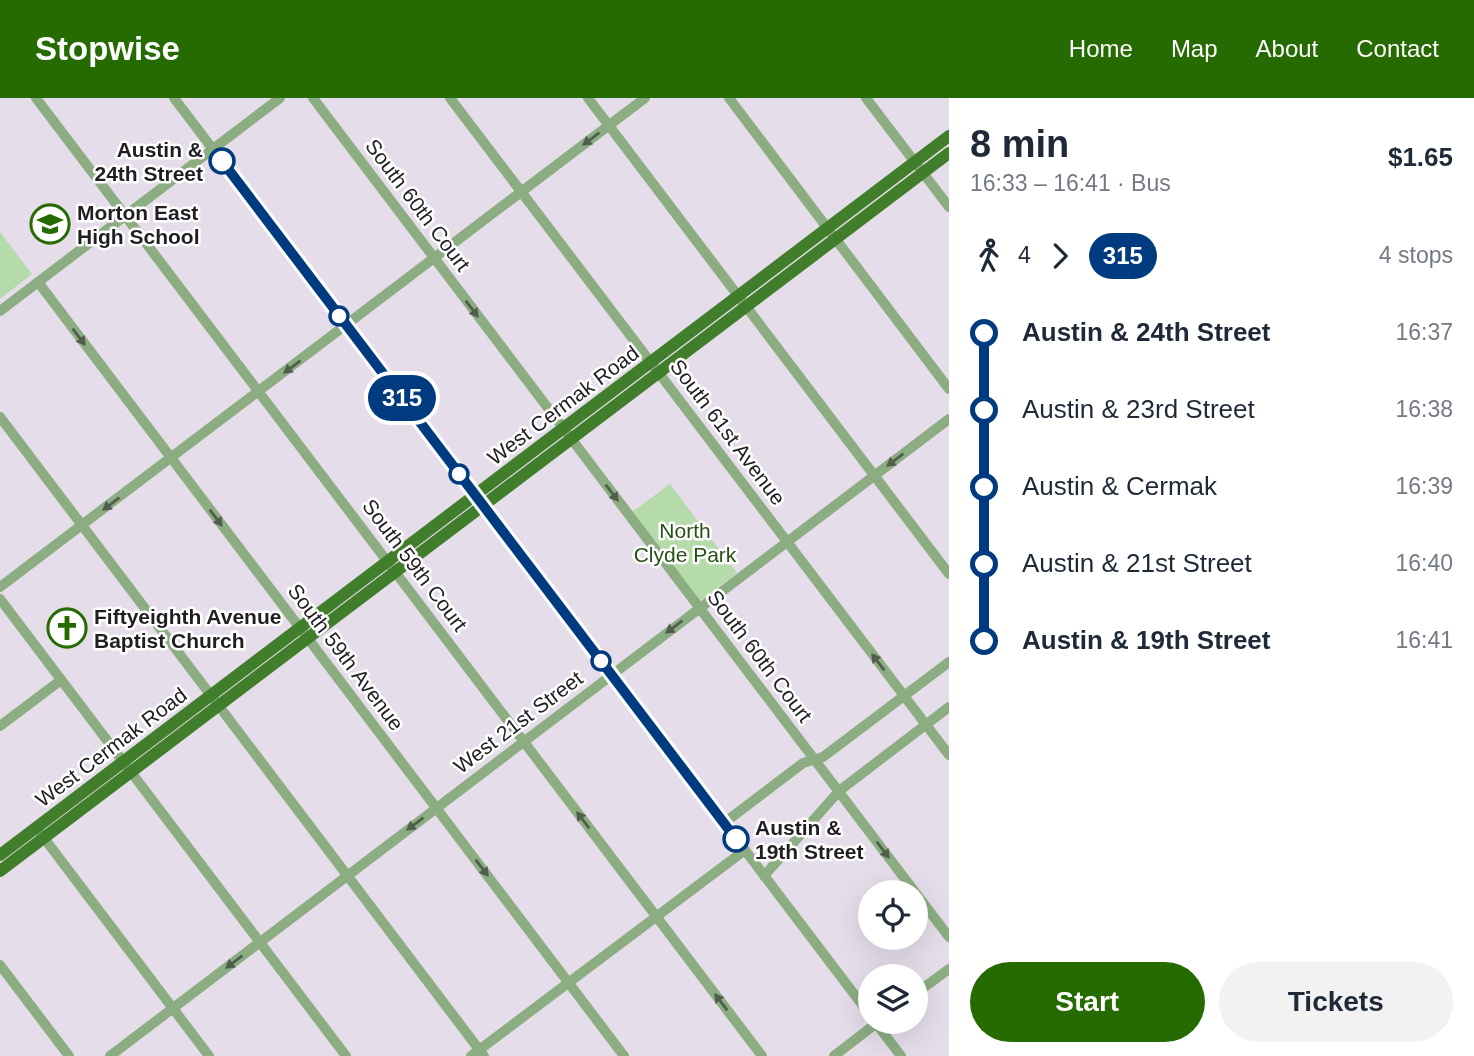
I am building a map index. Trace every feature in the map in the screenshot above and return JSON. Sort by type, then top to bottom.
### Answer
[{"type":"main road","name":"West Cermak Road","points":[[0,871],[40,833],[919,167],[949,136]]},
{"type":"main road","name":"West Cermak Road","points":[[919,167],[949,153]]},
{"type":"main road","name":"West Cermak Road","points":[[0,855],[40,833]]},
{"type":"street","name":"South 59th Court","points":[[36,98],[762,1056]]},
{"type":"street","points":[[174,98],[858,999]]},
{"type":"street","points":[[0,311],[280,98]]},
{"type":"street","name":"South 60th Court","points":[[313,98],[949,937]]},
{"type":"street","name":"South 61st Avenue","points":[[450,98],[949,755]]},
{"type":"street","points":[[588,98],[949,573]]},
{"type":"street","points":[[0,587],[645,98]]},
{"type":"street","points":[[729,98],[949,389]]},
{"type":"street","points":[[866,98],[949,207]]},
{"type":"street","name":"South 59th Avenue","points":[[38,282],[624,1056]]},
{"type":"street","points":[[0,417],[348,876],[479,1054],[568,983],[745,850]]},
{"type":"street","name":"West 21st Street","points":[[110,1056],[949,419]]},
{"type":"street","points":[[0,599],[346,1056]]},
{"type":"street","points":[[724,823],[803,763],[816,761],[949,662]]},
{"type":"street","points":[[0,726],[61,680]]},
{"type":"street","points":[[764,876],[839,791],[949,707]]},
{"type":"street","points":[[40,833],[209,1056]]},
{"type":"street","points":[[0,965],[69,1056]]},
{"type":"street","points":[[928,984],[949,969]]},
{"type":"street","points":[[834,1056],[860,1034]]},
{"type":"street","points":[[885,1034],[901,1056]]},
{"type":"green space","points":[[0,232],[32,274],[0,299]]},
{"type":"green space","name":"North Clyde Park","points":[[670,484],[737,573],[700,601],[632,512]]},
{"type":"bus line","name":"315","points":[[222,161],[736,839]]},
{"type":"place","name":"Austin & 24th Street","points":[[222,161]]},
{"type":"place","name":"Morton East High School","points":[[50,224]]},
{"type":"place","name":"Fiftyeighth Avenue Baptist Church","points":[[67,628]]},
{"type":"place","name":"Austin & 19th Street","points":[[736,839]]}]
